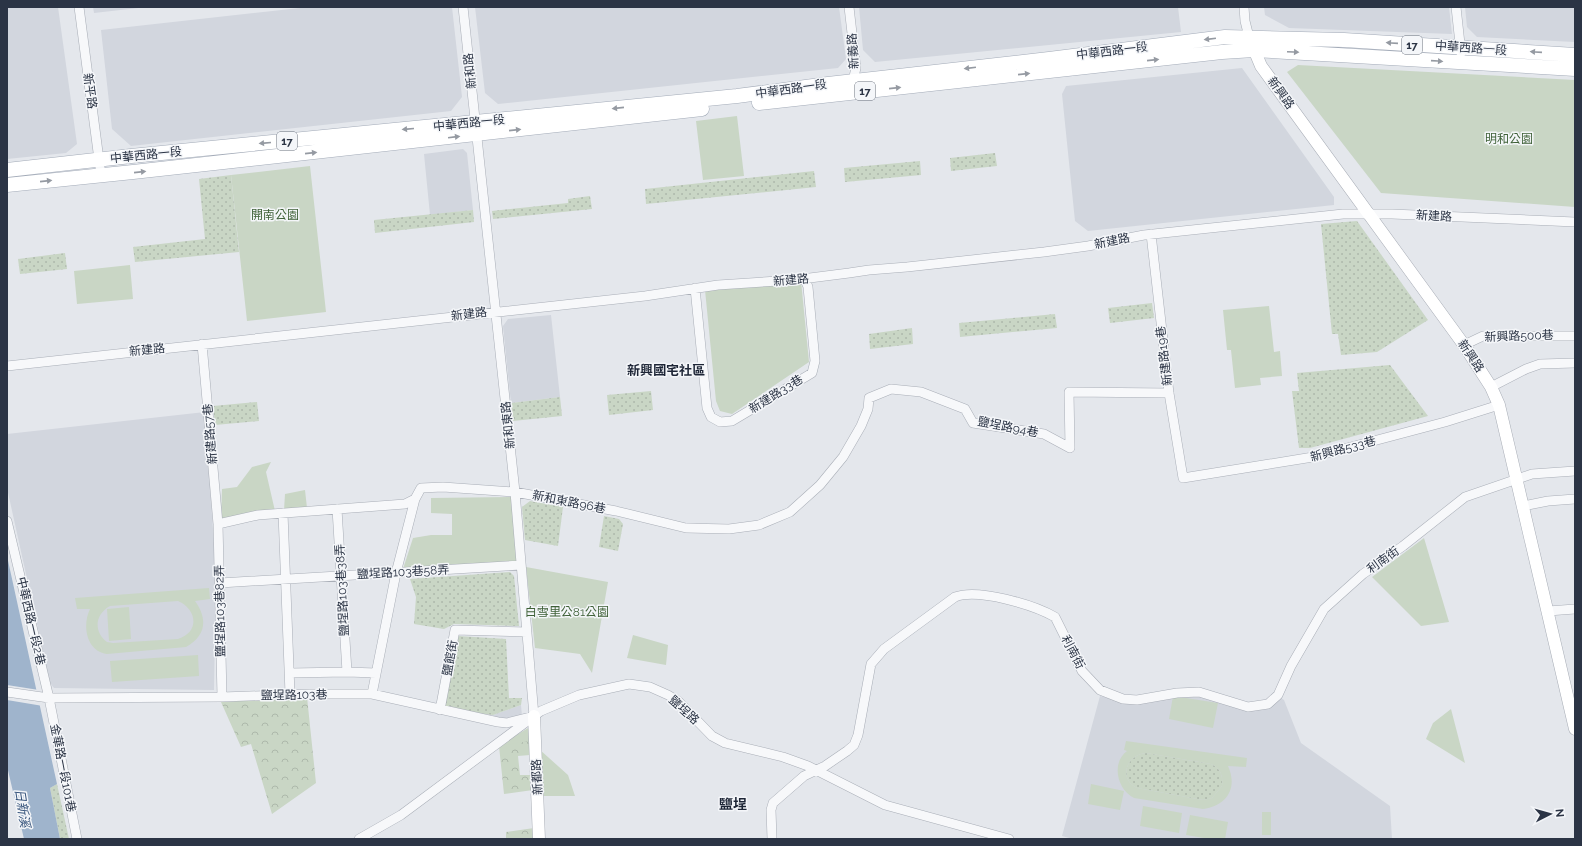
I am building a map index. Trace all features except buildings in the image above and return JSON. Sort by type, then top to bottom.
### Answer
[{"type":"main road","name":"中華西路一段","points":[[851,87],[1049,59],[1225,37],[1352,41],[1575,55]]},
{"type":"main road","name":"中華西路一段","points":[[7,185],[102,175],[476,128],[851,87],[1226,52],[1254,50],[1575,69]]},
{"type":"main road","name":"中華西路一段","points":[[7,170],[99,159],[476,128]]},
{"type":"street","name":"新平路","points":[[79,7],[102,175]]},
{"type":"street","name":"新和路","points":[[463,7],[476,128]]},
{"type":"street","name":"新義路","points":[[849,7],[856,68],[851,87]]},
{"type":"street","points":[[1244,7],[1249,37]]},
{"type":"street","points":[[1456,7],[1462,62]]},
{"type":"street","name":"新興路","points":[[1249,37],[1260,66],[1464,345],[1491,387],[1499,405],[1575,729]]},
{"type":"street","name":"新和東路","points":[[476,128],[515,492],[534,716]]},
{"type":"street","name":"新建路","points":[[7,366],[666,293],[695,288],[805,279],[869,270],[1044,252],[1088,246],[1151,234],[1343,214],[1575,222]]},
{"type":"street","name":"新建路19巷","points":[[1151,234],[1169,393],[1183,478]]},
{"type":"street","name":"新建路33巷","points":[[695,288],[707,408],[711,417],[720,422],[732,422],[812,373],[815,361],[808,287],[805,279]]},
{"type":"street","name":"新興路500巷","points":[[1464,345],[1483,336],[1575,336]]},
{"type":"street","name":"新建路57巷","points":[[202,344],[218,524]]},
{"type":"street","points":[[1491,387],[1526,369],[1540,364],[1575,364]]},
{"type":"street","name":"鹽埕路94巷","points":[[891,389],[921,392],[965,409],[973,423],[1044,434],[1070,448],[1069,392],[1169,393]]},
{"type":"street","name":"新和東路96巷","points":[[414,499],[421,488],[443,487],[515,492],[616,511],[686,528],[729,529],[759,525],[790,512],[820,485],[843,458],[861,426],[868,409],[869,398],[891,389]]},
{"type":"street","name":"新興路533巷","points":[[1183,478],[1313,457],[1445,422],[1499,405]]},
{"type":"street","name":"利南街","points":[[772,839],[771,810],[773,803],[804,776],[825,766],[854,744],[858,735],[871,664],[884,649],[955,597],[968,594],[1000,597],[1055,617],[1082,671],[1100,690],[1123,699],[1137,700],[1177,693],[1199,692],[1248,708],[1268,704],[1278,695],[1291,666],[1324,609],[1363,574],[1465,497],[1532,474],[1575,470]]},
{"type":"street","points":[[218,524],[258,515],[398,505],[405,504],[414,499]]},
{"type":"street","points":[[372,694],[396,573],[414,499]]},
{"type":"street","points":[[1523,506],[1548,501],[1575,499]]},
{"type":"street","name":"鹽埕路103巷38弄","points":[[337,509],[347,672]]},
{"type":"street","points":[[283,513],[284,579],[290,694]]},
{"type":"street","name":"中華西路一段2巷","points":[[7,521],[46,697]]},
{"type":"street","name":"鹽埕路103巷82弄","points":[[218,524],[222,697]]},
{"type":"street","name":"鹽埕路103巷58弄","points":[[220,583],[521,565]]},
{"type":"street","points":[[1548,611],[1575,609]]},
{"type":"street","name":"鹽館街","points":[[440,710],[455,630],[527,632]]},
{"type":"street","name":"鹽埕路103巷","points":[[290,672],[376,673]]},
{"type":"street","name":"鹽埕路","points":[[359,839],[401,815],[534,716],[579,695],[629,684],[650,687],[678,701],[712,736],[725,743],[783,757],[830,776],[885,805],[1009,839]]},
{"type":"street","name":"鹽埕路103巷","points":[[7,692],[46,697],[222,697],[290,694],[372,694],[440,710],[507,723],[534,716]]},
{"type":"street","name":"金華路一段101巷","points":[[46,697],[77,839]]},
{"type":"street","name":"新都路","points":[[534,716],[540,839]]},
{"type":"shaded area","points":[[7,7],[58,7],[77,144],[66,153],[7,159]]},
{"type":"shaded area","points":[[93,7],[147,7],[94,13]]},
{"type":"shaded area","points":[[309,7],[452,7],[462,97],[451,111],[131,146],[112,129],[101,30]]},
{"type":"shaded area","points":[[475,7],[839,7],[846,59],[838,68],[498,104],[485,93]]},
{"type":"shaded area","points":[[859,7],[1178,7],[1181,32],[875,62],[863,50]]},
{"type":"shaded area","points":[[1264,7],[1449,7],[1452,34],[1289,28],[1265,15]]},
{"type":"shaded area","points":[[1465,7],[1575,7],[1575,42],[1477,37],[1467,27]]},
{"type":"shaded area","points":[[1242,68],[1334,197],[1334,205],[1088,231],[1075,221],[1062,94],[1066,86]]},
{"type":"shaded area","points":[[463,149],[467,153],[473,210],[430,215],[424,154]]},
{"type":"shaded area","points":[[551,315],[560,397],[511,403],[503,326],[508,319]]},
{"type":"shaded area","points":[[205,412],[216,573],[214,690],[54,688],[50,683],[7,488],[7,434]]},
{"type":"shaded area","points":[[1178,692],[1254,706],[1278,696],[1284,700],[1301,743],[1390,806],[1392,839],[1073,839],[1062,836],[1100,696],[1131,704]]},
{"type":"shaded area","points":[[521,705],[522,716],[506,721],[495,719],[493,715]]},
{"type":"green space","name":"明和公園","points":[[1298,65],[1575,80],[1575,207],[1381,193],[1287,72]]},
{"type":"green space","points":[[737,116],[744,176],[703,180],[696,121]]},
{"type":"green space","points":[[995,153],[997,166],[951,171],[950,158]]},
{"type":"green space","points":[[920,161],[921,175],[845,182],[844,168]]},
{"type":"green space","name":"開南公園","points":[[310,166],[326,312],[247,321],[231,175]]},
{"type":"green space","points":[[814,171],[816,187],[646,204],[645,189]]},
{"type":"green space","points":[[231,175],[239,252],[135,262],[133,247],[205,239],[199,179]]},
{"type":"green space","points":[[590,196],[592,209],[493,219],[492,211],[568,203],[568,199]]},
{"type":"green space","points":[[473,210],[474,222],[375,233],[374,220]]},
{"type":"green space","points":[[1357,221],[1428,320],[1377,352],[1341,355],[1338,334],[1332,334],[1321,224]]},
{"type":"green space","points":[[65,253],[67,269],[20,274],[18,259]]},
{"type":"green space","points":[[130,265],[133,299],[77,304],[74,271]]},
{"type":"green space","points":[[801,281],[809,362],[732,414],[720,411],[716,401],[705,290]]},
{"type":"green space","points":[[1152,303],[1154,318],[1110,323],[1108,308]]},
{"type":"green space","points":[[1269,306],[1274,352],[1280,351],[1282,376],[1260,378],[1261,385],[1235,388],[1231,350],[1227,350],[1223,310]]},
{"type":"green space","points":[[1055,314],[1057,328],[960,337],[959,323]]},
{"type":"green space","points":[[912,328],[913,344],[870,349],[869,334]]},
{"type":"green space","points":[[1390,365],[1428,416],[1310,448],[1299,448],[1292,391],[1299,391],[1297,373]]},
{"type":"green space","points":[[651,391],[653,410],[609,415],[607,395]]},
{"type":"green space","points":[[560,397],[562,416],[513,421],[511,403]]},
{"type":"green space","points":[[257,402],[259,421],[215,425],[213,406]]},
{"type":"green space","points":[[271,462],[266,472],[275,511],[221,519],[222,489],[237,487],[252,467]]},
{"type":"green space","points":[[305,490],[307,508],[284,510],[285,494]]},
{"type":"green space","points":[[511,497],[519,563],[403,569],[413,538],[431,535],[452,535],[452,514],[431,513],[431,498]]},
{"type":"green space","points":[[530,501],[563,507],[558,546],[525,540],[522,507]]},
{"type":"green space","points":[[604,516],[619,519],[623,524],[618,551],[599,547]]},
{"type":"green space","points":[[1424,538],[1449,622],[1421,626],[1372,577]]},
{"type":"green space","name":"白雪里公81公園","points":[[526,567],[608,582],[592,673],[580,654],[535,648]]},
{"type":"green space","points":[[510,572],[514,576],[519,626],[454,624],[444,629],[414,624],[416,597],[410,579]]},
{"type":"green space","points":[[209,588],[210,599],[195,601],[202,614],[203,627],[198,638],[186,647],[107,654],[100,652],[90,643],[86,629],[86,622],[90,609],[77,609],[75,598]],"holes":[[[178,601],[189,609],[192,615],[193,626],[185,636],[178,639],[113,643],[107,642],[98,629],[101,614],[110,606]]]},
{"type":"green space","points":[[129,607],[131,639],[109,641],[107,609]]},
{"type":"green space","points":[[633,635],[668,645],[666,665],[627,658]]},
{"type":"green space","points":[[458,636],[506,639],[509,698],[522,698],[521,705],[493,715],[443,709]]},
{"type":"green space","points":[[198,655],[199,676],[112,682],[110,661]]},
{"type":"green space","points":[[1173,696],[1218,703],[1213,728],[1169,719]]},
{"type":"green space","points":[[307,697],[316,783],[272,814],[251,744],[241,747],[221,702]]},
{"type":"green space","points":[[1451,709],[1465,763],[1426,739],[1433,723]]},
{"type":"green space","points":[[530,727],[530,755],[518,756],[520,775],[533,775],[533,790],[504,794],[499,746]]},
{"type":"green space","points":[[530,727],[530,741],[499,746]]},
{"type":"green space","points":[[1126,741],[1247,758],[1246,767],[1228,766],[1232,782],[1228,795],[1224,800],[1211,807],[1203,809],[1134,798],[1128,794],[1123,789],[1118,776],[1119,762],[1127,751],[1124,750]],"holes":[[[1146,753],[1211,764],[1221,773],[1222,786],[1212,798],[1203,800],[1137,788],[1131,784],[1126,773],[1129,763],[1133,758]]]},
{"type":"green space","points":[[539,749],[568,775],[575,796],[540,796]]},
{"type":"green space","points":[[1146,753],[1211,764],[1221,773],[1222,786],[1212,798],[1203,800],[1137,788],[1131,784],[1128,779],[1126,773],[1127,768],[1133,758]]},
{"type":"green space","points":[[57,784],[69,839],[60,839],[50,788]]},
{"type":"green space","points":[[1091,784],[1124,791],[1120,810],[1088,804]]},
{"type":"green space","points":[[1143,806],[1182,813],[1179,833],[1140,826]]},
{"type":"green space","points":[[1262,812],[1271,812],[1271,835],[1262,835]]},
{"type":"green space","points":[[1190,815],[1228,822],[1225,839],[1210,839],[1186,835]]},
{"type":"green space","points":[[534,828],[534,839],[506,839],[506,832]]},
{"type":"water","name":"日新溪","points":[[7,556],[57,784],[50,788],[60,839],[24,839],[7,766]]},
{"type":"pier","points":[[7,685],[39,690],[43,706],[7,700]]},
{"type":"district","name":"新興國宅社區","points":[[666,370]]},
{"type":"district","name":"鹽埕","points":[[733,804]]}]
